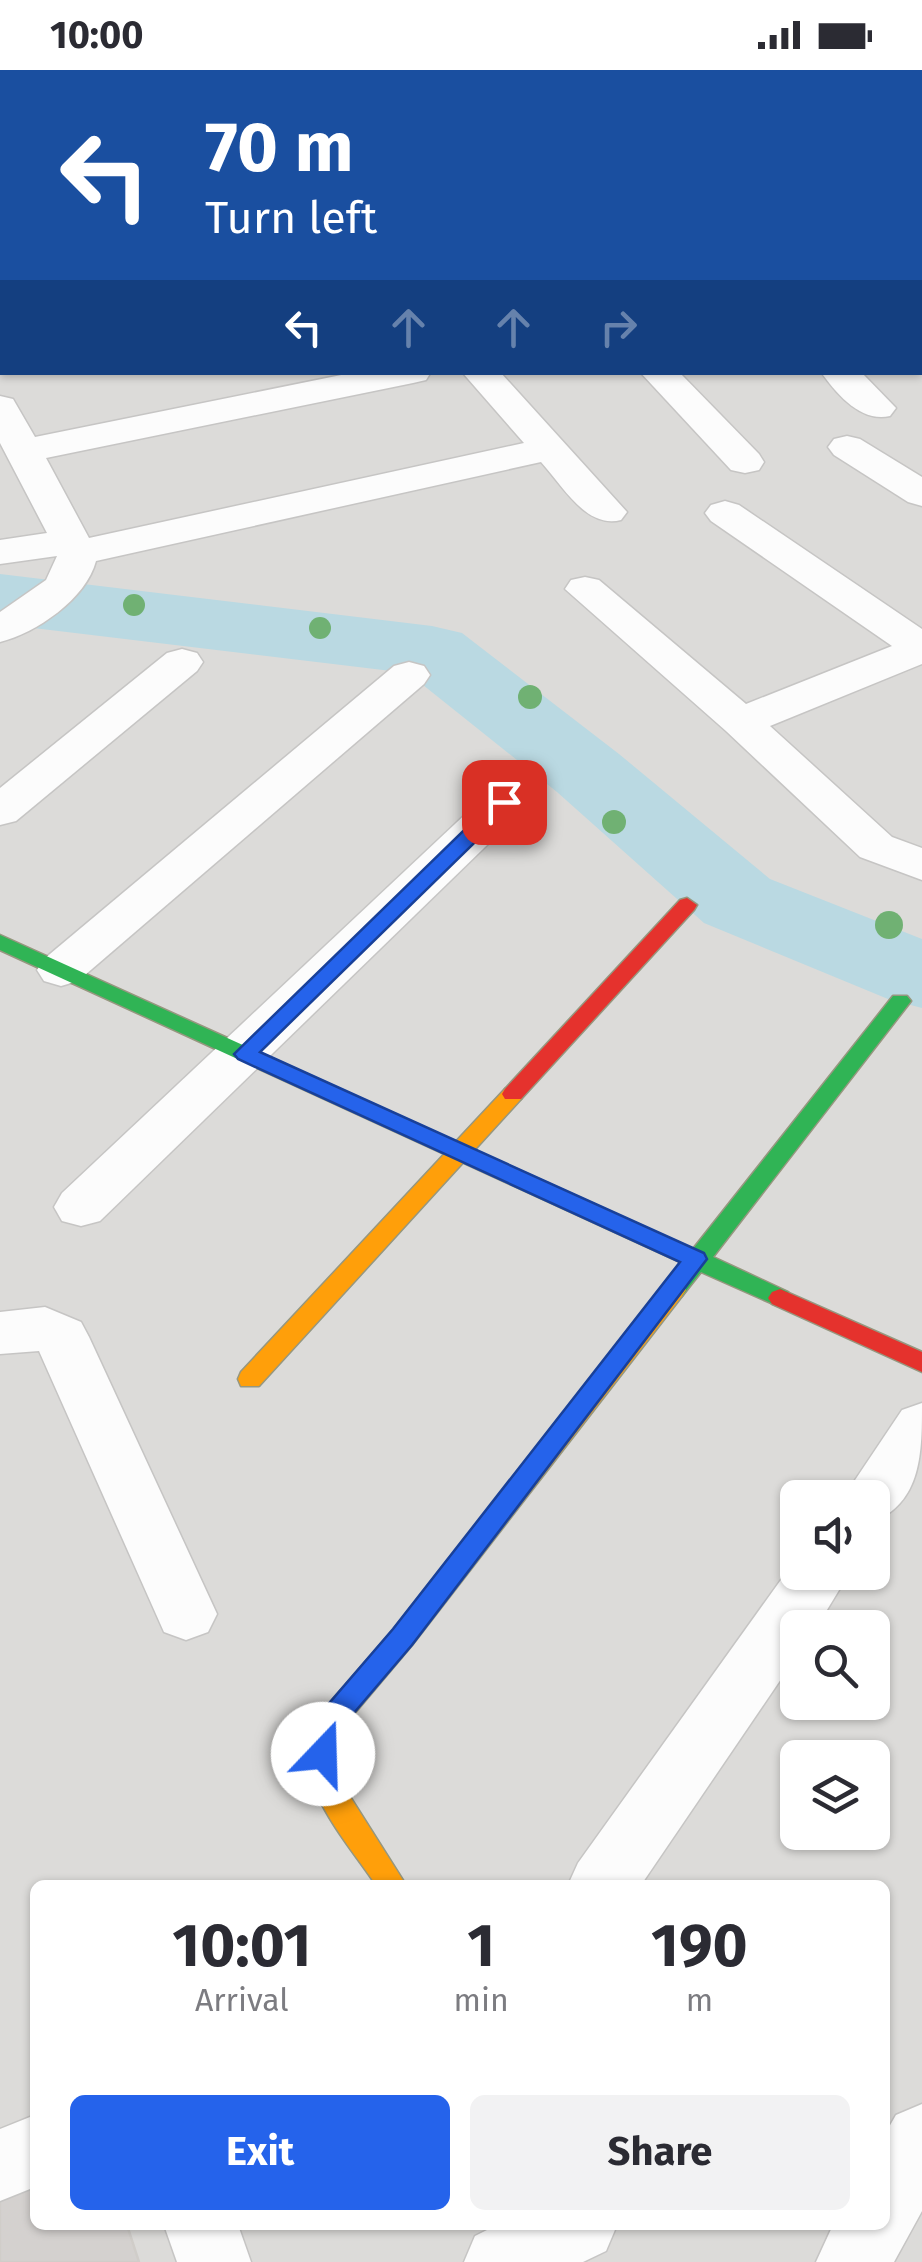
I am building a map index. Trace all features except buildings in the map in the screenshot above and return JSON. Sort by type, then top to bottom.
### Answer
[{"type":"street","points":[[24,452],[399,375]]},
{"type":"street","points":[[483,375],[606,512]]},
{"type":"street","points":[[661,375],[745,462]]},
{"type":"street","points":[[843,375],[877,408]]},
{"type":"street","points":[[0,407],[74,548],[74,575],[0,630]]},
{"type":"street","points":[[847,446],[922,494]]},
{"type":"street","points":[[0,552],[74,548],[549,448]]},
{"type":"street","points":[[725,512],[922,648]]},
{"type":"street","points":[[585,589],[741,722],[876,847],[922,865]]},
{"type":"street","points":[[741,722],[922,648]]},
{"type":"street","points":[[0,811],[182,662]]},
{"type":"street","points":[[62,970],[409,675]]},
{"type":"street","points":[[82,1206],[504,802]]},
{"type":"street","points":[[250,1378],[687,905]]},
{"type":"street","points":[[0,942],[922,1363]]},
{"type":"street","points":[[389,1880],[323,1779],[322,1730],[403,1637],[900,1001]]},
{"type":"street","points":[[0,1333],[46,1328],[61,1336],[186,1614]]},
{"type":"street","points":[[884,1480],[922,1426]]},
{"type":"street","points":[[605,1880],[807,1590]]},
{"type":"street","points":[[0,2165],[30,2153]]},
{"type":"street","points":[[203,2230],[214,2262]]},
{"type":"street","points":[[502,2262],[569,2230]]},
{"type":"street","points":[[853,2262],[871,2230]]},
{"type":"shaded area","points":[[0,375],[922,375],[922,2262],[0,2262]]},
{"type":"waterway","points":[[0,599],[432,651],[588,773],[737,901],[922,976]]},
{"type":"traffic: fast","points":[[0,942],[780,1298]]},
{"type":"traffic: fast","points":[[674,1290],[900,1001]]},
{"type":"traffic: slow","points":[[250,1379],[513,1094]]},
{"type":"traffic: slow","points":[[389,1880],[323,1779],[323,1730],[403,1637],[674,1290]]},
{"type":"traffic: jam","points":[[513,1094],[687,905]]},
{"type":"traffic: jam","points":[[780,1298],[922,1363]]},
{"type":"route","points":[[323,1754],[322,1730],[403,1637],[695,1259],[245,1054],[504,802]]}]
